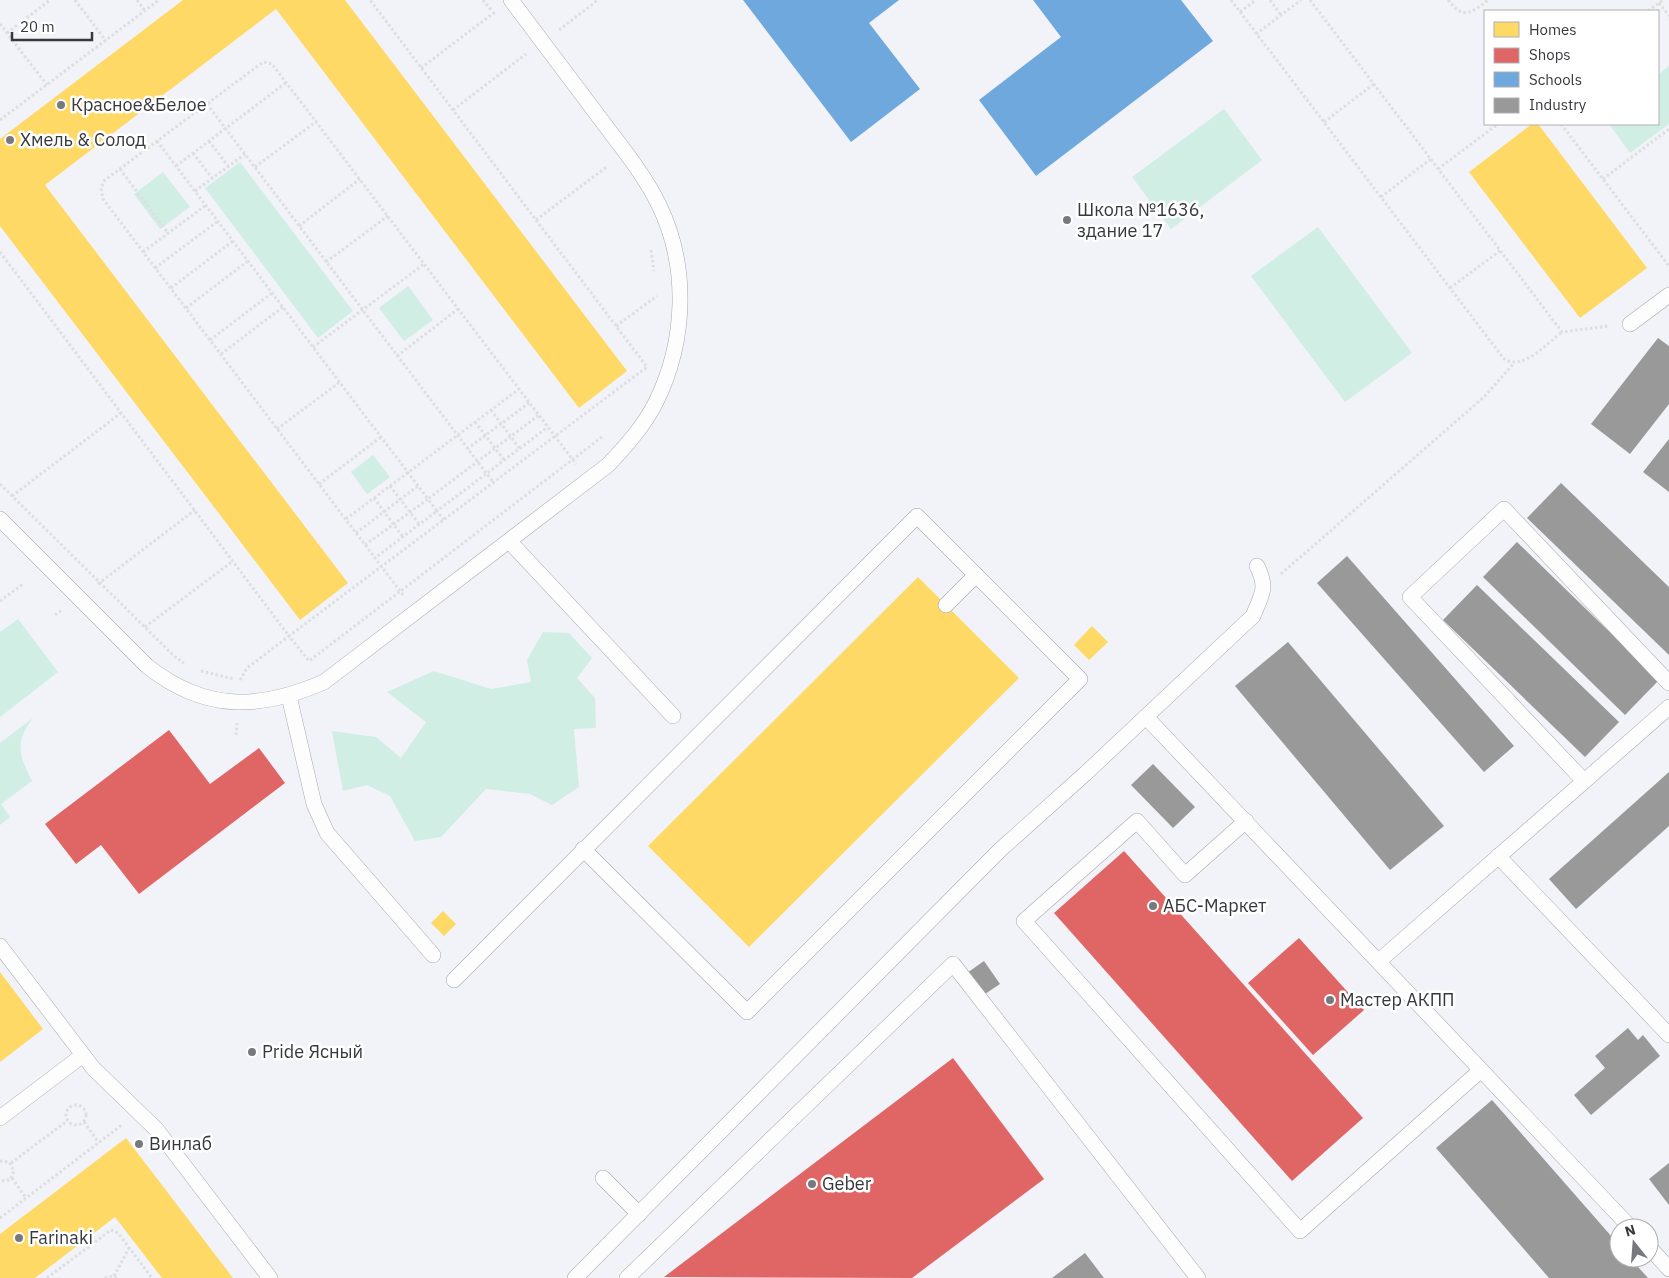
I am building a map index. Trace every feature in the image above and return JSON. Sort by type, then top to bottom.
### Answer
[{"type":"lane","points":[[0,519],[164,679],[200,695],[239,703],[260,702],[289,696],[324,682],[608,465],[644,422],[666,379],[674,352],[680,304],[677,263],[660,206],[649,186],[511,0]]},
{"type":"lane","points":[[1630,324],[1669,295]]},
{"type":"lane","points":[[1584,781],[1410,597],[1504,509],[1669,683]]},
{"type":"lane","points":[[454,980],[583,849],[917,516],[1080,679],[747,1012],[583,849]]},
{"type":"lane","points":[[509,541],[674,716]]},
{"type":"lane","points":[[575,1278],[1000,850],[1253,616],[1264,589],[1264,580],[1257,566]]},
{"type":"lane","points":[[946,605],[976,575]]},
{"type":"lane","points":[[289,696],[314,804],[320,821],[328,833],[433,955]]},
{"type":"lane","points":[[1379,961],[1669,707]]},
{"type":"lane","points":[[1146,717],[1622,1218]]},
{"type":"lane","points":[[1246,821],[1185,875],[1137,821],[1024,921],[1300,1231],[1481,1070]]},
{"type":"lane","points":[[1498,856],[1669,1034]]},
{"type":"lane","points":[[0,946],[83,1055],[101,1076],[161,1135],[270,1278]]},
{"type":"lane","points":[[627,1278],[953,964],[1198,1278]]},
{"type":"lane","points":[[0,1118],[83,1055]]},
{"type":"lane","points":[[603,1178],[639,1214]]},
{"type":"lane","points":[[1659,1258],[1669,1268]]},
{"type":"path","points":[[7,33],[50,0]]},
{"type":"path","points":[[75,0],[106,40]]},
{"type":"path","points":[[137,0],[145,11]]},
{"type":"path","points":[[0,120],[159,0]]},
{"type":"path","points":[[370,0],[647,366]]},
{"type":"path","points":[[483,0],[499,21]]},
{"type":"path","points":[[421,68],[511,0]]},
{"type":"path","points":[[1231,0],[1504,358],[1514,363],[1523,362],[1562,332],[1630,324]]},
{"type":"path","points":[[1240,12],[1256,0]]},
{"type":"path","points":[[1270,0],[1281,15]]},
{"type":"path","points":[[1256,34],[1301,0]]},
{"type":"path","points":[[1310,0],[1562,332]]},
{"type":"path","points":[[1448,0],[1454,9],[1467,13],[1488,0]]},
{"type":"path","points":[[1649,10],[1663,0]]},
{"type":"path","points":[[1659,3],[1669,16]]},
{"type":"path","points":[[0,24],[47,85]]},
{"type":"path","points":[[520,48],[531,63]]},
{"type":"path","points":[[400,592],[143,252],[101,193],[105,180],[264,62],[272,64],[573,460]]},
{"type":"path","points":[[176,166],[287,82]]},
{"type":"path","points":[[1324,122],[1374,84]]},
{"type":"path","points":[[207,104],[493,482]]},
{"type":"path","points":[[255,168],[317,121]]},
{"type":"path","points":[[1438,169],[1497,125]]},
{"type":"path","points":[[1562,125],[1669,266]]},
{"type":"path","points":[[1603,179],[1669,129]]},
{"type":"path","points":[[157,141],[444,520]]},
{"type":"path","points":[[209,141],[228,166]]},
{"type":"path","points":[[193,152],[212,178]]},
{"type":"path","points":[[195,191],[245,154]]},
{"type":"path","points":[[602,158],[613,172]]},
{"type":"path","points":[[1381,197],[1431,159]]},
{"type":"path","points":[[536,220],[608,166]]},
{"type":"path","points":[[120,169],[168,233]]},
{"type":"path","points":[[299,226],[360,179]]},
{"type":"path","points":[[143,252],[206,205]]},
{"type":"path","points":[[326,262],[388,216]]},
{"type":"path","points":[[156,268],[218,221]]},
{"type":"path","points":[[170,288],[233,241]]},
{"type":"path","points":[[649,242],[654,272]]},
{"type":"path","points":[[1450,288],[1500,250]]},
{"type":"path","points":[[0,252],[309,661],[608,432]]},
{"type":"path","points":[[186,308],[248,261]]},
{"type":"path","points":[[313,347],[424,264]]},
{"type":"path","points":[[657,288],[658,305]]},
{"type":"path","points":[[210,340],[272,293]]},
{"type":"path","points":[[616,326],[657,296]]},
{"type":"path","points":[[221,354],[283,307]]},
{"type":"path","points":[[397,356],[458,309]]},
{"type":"path","points":[[644,374],[649,358]]},
{"type":"path","points":[[1264,589],[1484,398],[1514,363]]},
{"type":"path","points":[[195,669],[241,680],[247,668],[647,366]]},
{"type":"path","points":[[278,429],[340,382]]},
{"type":"path","points":[[346,519],[519,389]]},
{"type":"path","points":[[467,449],[529,402]]},
{"type":"path","points":[[491,410],[520,448]]},
{"type":"path","points":[[12,496],[121,413]]},
{"type":"path","points":[[365,546],[538,415]]},
{"type":"path","points":[[475,422],[504,460]]},
{"type":"path","points":[[375,558],[548,427]]},
{"type":"path","points":[[319,484],[381,437]]},
{"type":"path","points":[[0,484],[174,656],[188,665]]},
{"type":"path","points":[[390,486],[419,524]]},
{"type":"path","points":[[356,533],[418,486]]},
{"type":"path","points":[[374,498],[403,537]]},
{"type":"path","points":[[55,615],[195,510]]},
{"type":"path","points":[[124,642],[233,561]]},
{"type":"path","points":[[0,601],[23,584]]},
{"type":"path","points":[[67,1121],[66,1110],[75,1104],[83,1107],[86,1112],[84,1122],[99,1143]]},
{"type":"path","points":[[0,1218],[139,1112]]},
{"type":"path","points":[[67,1121],[75,1125],[84,1122]]},
{"type":"path","points":[[0,1161],[11,1163],[67,1121]]},
{"type":"path","points":[[0,1181],[7,1181],[12,1178],[14,1171],[11,1163]]},
{"type":"path","points":[[12,1178],[26,1198]]},
{"type":"path","points":[[47,1278],[111,1230],[118,1233],[152,1278]]},
{"type":"path","points":[[105,1278],[116,1277],[129,1248]]},
{"type":"green space","points":[[1669,66],[1669,124],[1630,153],[1610,125],[1659,125],[1659,74]]},
{"type":"green space","points":[[1224,109],[1262,160],[1171,229],[1132,177]]},
{"type":"green space","points":[[240,162],[353,311],[318,338],[205,188]]},
{"type":"green space","points":[[163,172],[190,207],[160,229],[134,194]]},
{"type":"green space","points":[[1318,227],[1412,353],[1345,402],[1251,276]]},
{"type":"green space","points":[[408,286],[433,320],[404,341],[379,308]]},
{"type":"green space","points":[[373,455],[390,477],[367,494],[351,472]]},
{"type":"green space","points":[[18,619],[58,672],[0,717],[0,632]]},
{"type":"green space","points":[[543,632],[569,633],[592,658],[577,678],[595,698],[596,728],[574,729],[579,787],[552,805],[530,794],[486,789],[441,837],[415,841],[390,796],[367,785],[343,791],[332,731],[376,737],[401,758],[426,722],[387,692],[434,671],[491,689],[531,682],[527,660]]},
{"type":"green space","points":[[33,718],[23,735],[20,749],[24,764],[32,781],[1,804],[10,817],[0,825],[0,743]]},
{"type":"building: Homes","points":[[183,0],[345,0],[627,371],[579,408],[276,9],[45,185],[348,583],[300,620],[0,226],[0,139]]},
{"type":"building: Homes","points":[[1531,125],[1539,125],[1647,268],[1580,318],[1469,172]]},
{"type":"building: Homes","points":[[918,577],[1019,678],[749,947],[648,846]]},
{"type":"building: Homes","points":[[1092,626],[1108,642],[1089,660],[1074,645]]},
{"type":"building: Homes","points":[[443,911],[456,924],[444,936],[431,923]]},
{"type":"building: Homes","points":[[0,972],[43,1029],[0,1062]]},
{"type":"building: Homes","points":[[126,1138],[233,1278],[162,1278],[115,1217],[35,1278],[0,1278],[0,1234]]},
{"type":"building: Shops","points":[[169,730],[210,784],[259,748],[285,783],[139,894],[101,845],[76,864],[45,824]]},
{"type":"building: Shops","points":[[1124,851],[1363,1118],[1292,1181],[1054,913]]},
{"type":"building: Shops","points":[[1299,938],[1364,1010],[1313,1055],[1248,983]]},
{"type":"building: Shops","points":[[953,1058],[1044,1179],[912,1278],[664,1277]]},
{"type":"building: Schools","points":[[743,0],[899,0],[869,23],[920,89],[851,142]]},
{"type":"building: Schools","points":[[1033,0],[1181,0],[1213,41],[1036,176],[979,100],[1061,37]]},
{"type":"building: Industry","points":[[1658,338],[1669,346],[1669,404],[1630,454],[1591,424]]},
{"type":"building: Industry","points":[[1669,439],[1669,492],[1643,472]]},
{"type":"building: Industry","points":[[1561,483],[1669,587],[1669,655],[1527,518]]},
{"type":"building: Industry","points":[[1517,542],[1659,680],[1625,715],[1483,577]]},
{"type":"building: Industry","points":[[1347,556],[1514,746],[1484,772],[1317,583]]},
{"type":"building: Industry","points":[[1477,585],[1619,722],[1585,757],[1443,620]]},
{"type":"building: Industry","points":[[1288,642],[1444,826],[1390,870],[1235,686]]},
{"type":"building: Industry","points":[[1153,764],[1195,807],[1173,828],[1131,785]]},
{"type":"building: Industry","points":[[1669,772],[1669,826],[1576,909],[1549,879]]},
{"type":"building: Industry","points":[[984,961],[1000,984],[982,996],[967,973]]},
{"type":"building: Industry","points":[[1628,1028],[1638,1040],[1643,1035],[1660,1056],[1591,1115],[1574,1095],[1605,1068],[1595,1056]]},
{"type":"building: Industry","points":[[1492,1100],[1609,1234],[1609,1268],[1639,1268],[1648,1278],[1549,1278],[1436,1148]]},
{"type":"building: Industry","points":[[1669,1163],[1669,1205],[1649,1179]]},
{"type":"building: Industry","points":[[1085,1253],[1104,1278],[1052,1278]]},
{"type":"place","name":"Красное&Белое","points":[[61,105]]},
{"type":"place","name":"Хмель & Солод","points":[[10,140]]},
{"type":"place","name":"Школа №1636, здание 17","points":[[1067,220]]},
{"type":"place","name":"АБС-Маркет","points":[[1153,906]]},
{"type":"place","name":"Мастер АКПП","points":[[1330,1000]]},
{"type":"place","name":"Pride Ясный","points":[[252,1052]]},
{"type":"place","name":"Винлаб","points":[[139,1144]]},
{"type":"place","name":"Geber","points":[[812,1184]]},
{"type":"place","name":"Farinaki","points":[[19,1238]]}]
